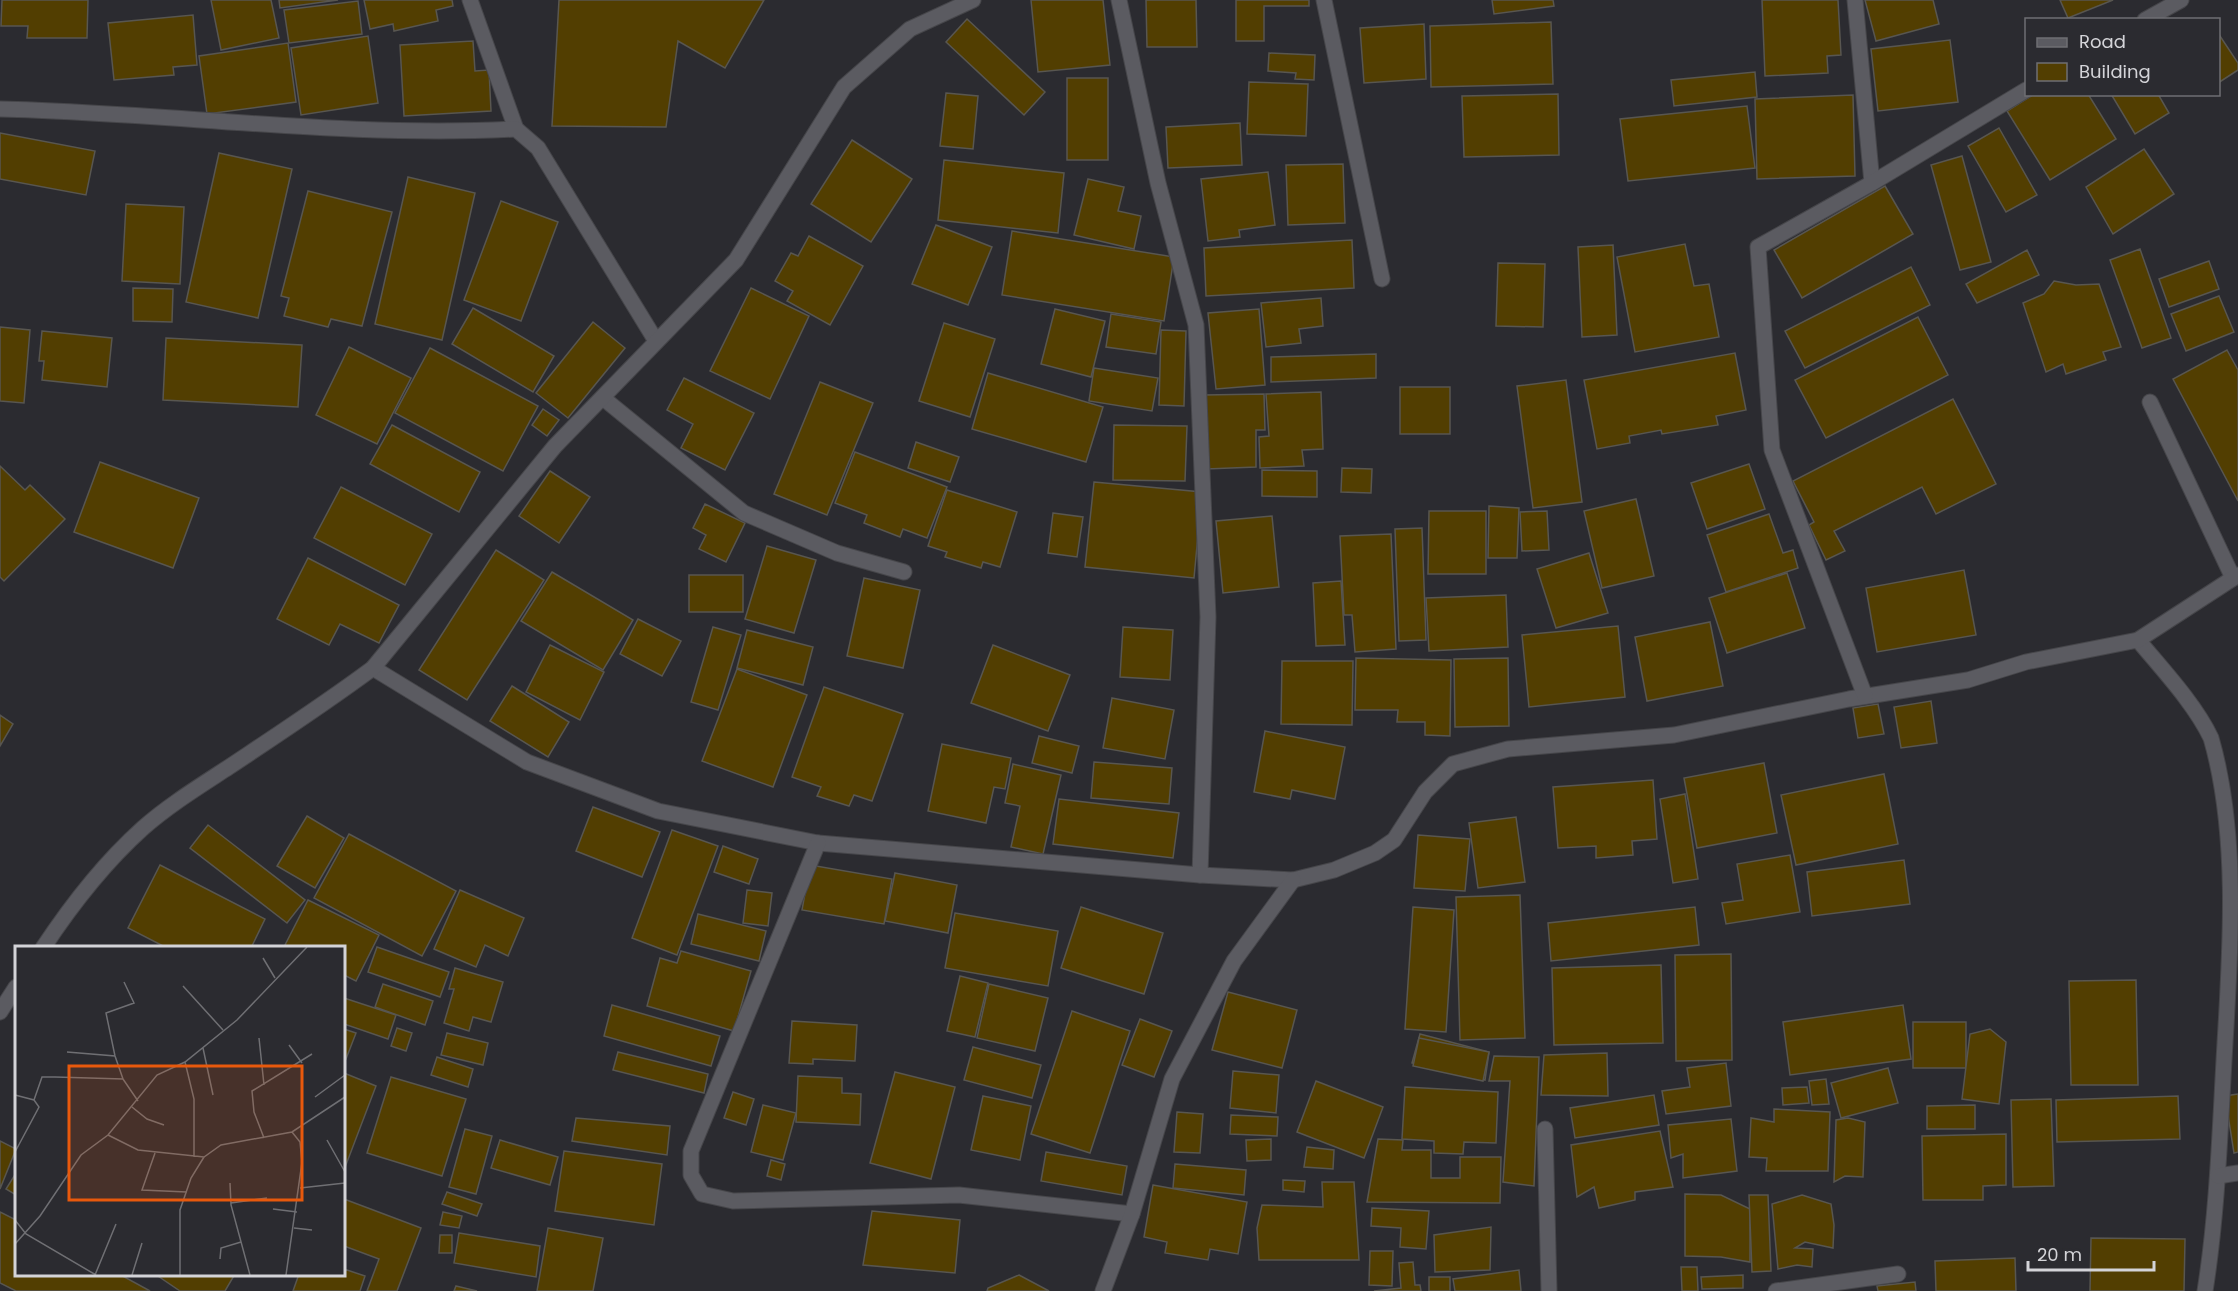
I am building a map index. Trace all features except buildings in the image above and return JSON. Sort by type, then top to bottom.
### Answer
[{"type":"street","points":[[470,0],[516,129],[538,148],[656,341]]},
{"type":"street","points":[[44,946],[64,917],[109,862],[144,827],[183,797],[334,697],[373,668],[555,446],[736,260],[844,87],[910,29],[973,0]]},
{"type":"street","points":[[1119,0],[1158,183],[1197,325],[1208,616],[1200,875]]},
{"type":"street","points":[[1324,0],[1382,279]]},
{"type":"street","points":[[1855,0],[1872,183]]},
{"type":"street","points":[[2149,18],[2181,0]]},
{"type":"street","points":[[1865,696],[1772,450],[1758,247],[1872,183],[2025,91]]},
{"type":"street","points":[[0,109],[95,111],[406,130],[464,132],[516,129]]},
{"type":"street","points":[[603,398],[744,513],[837,553],[904,572]]},
{"type":"street","points":[[373,668],[527,762],[658,811],[818,843],[1200,875],[1293,880],[1334,870],[1375,853],[1394,840],[1425,792],[1453,764],[1508,749],[1674,735],[1865,696],[1968,680],[2026,662],[2138,640],[2235,576],[2150,402]]},
{"type":"street","points":[[2138,640],[2177,687],[2210,737],[2226,787],[2236,867],[2235,927],[2218,1176],[2205,1291]]},
{"type":"street","points":[[818,843],[691,1151],[691,1175],[702,1194],[733,1201],[959,1195],[1132,1214]]},
{"type":"street","points":[[1103,1291],[1132,1214],[1172,1079],[1234,961],[1293,880]]},
{"type":"street","points":[[0,1012],[15,989]]},
{"type":"street","points":[[1545,1130],[1549,1291]]},
{"type":"street","points":[[2218,1176],[2238,1173]]},
{"type":"street","points":[[1776,1291],[1898,1274]]}]
